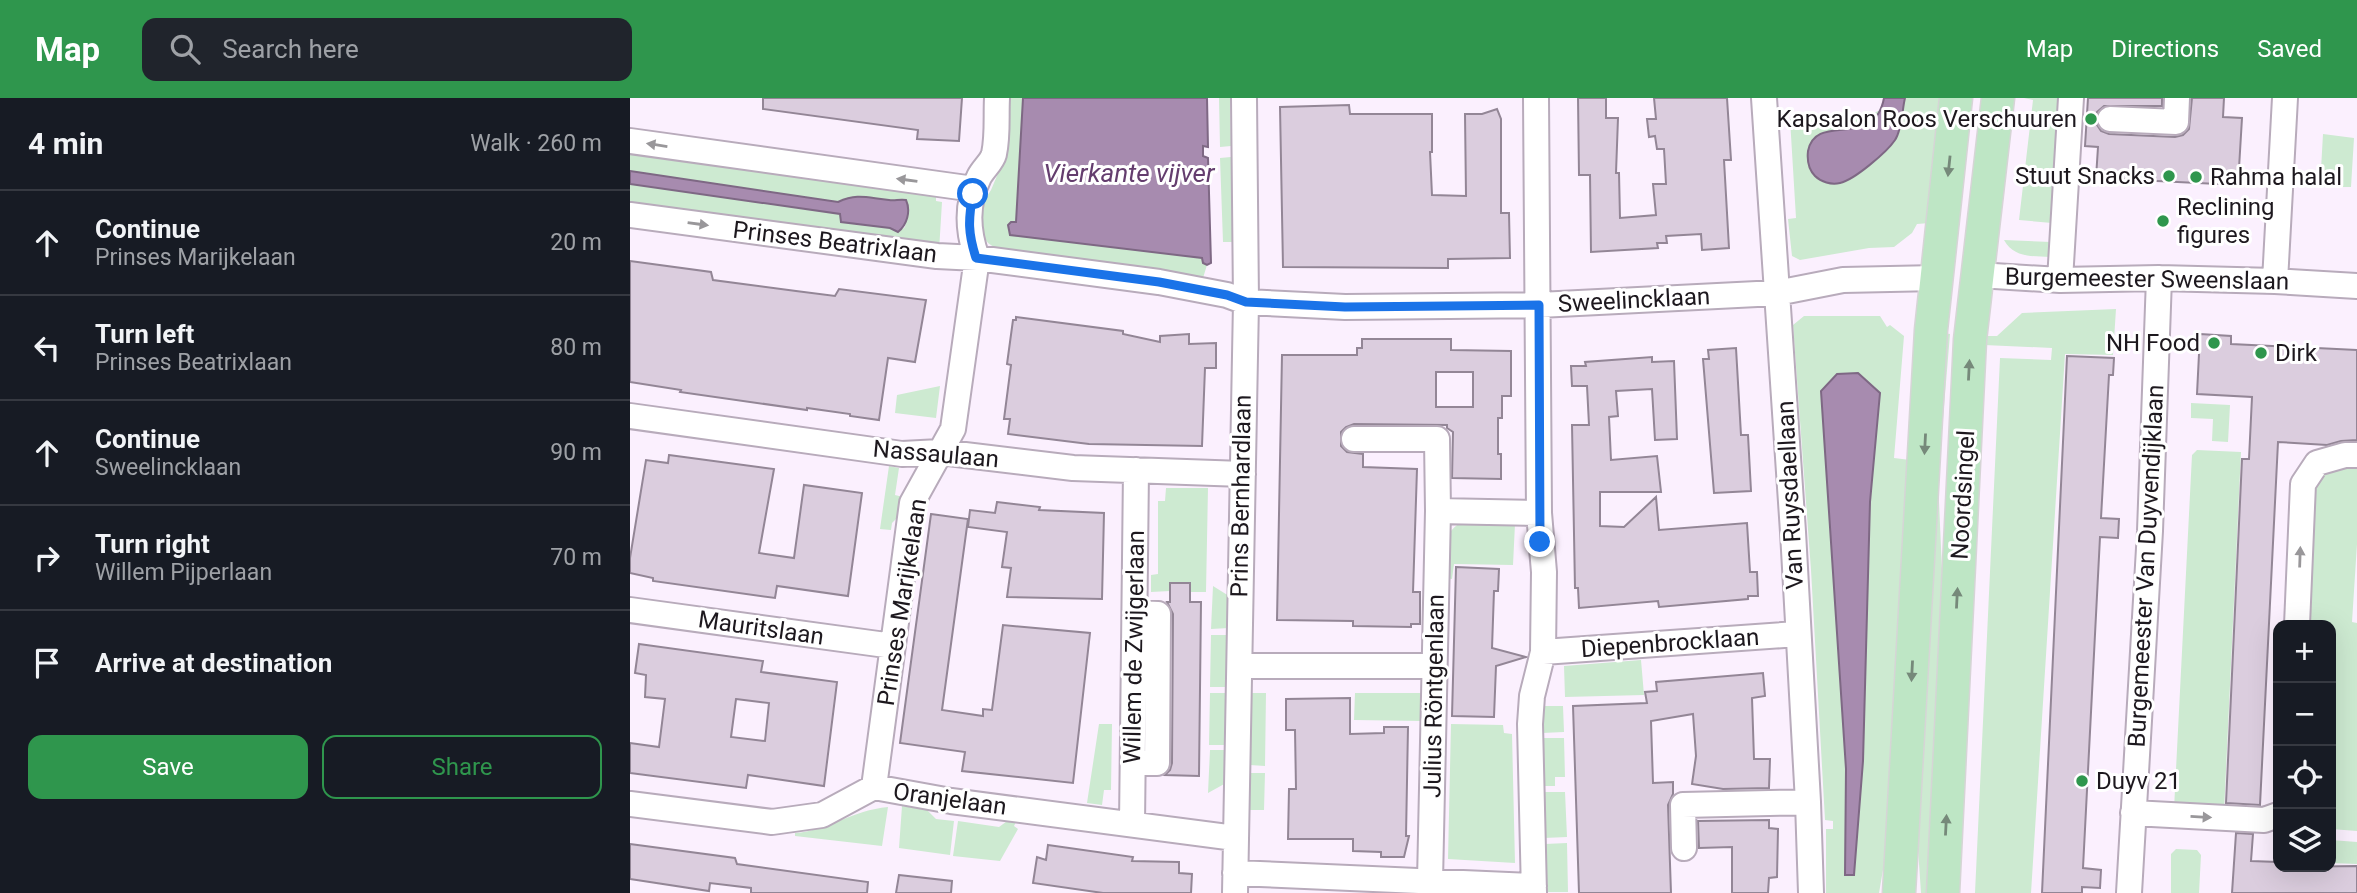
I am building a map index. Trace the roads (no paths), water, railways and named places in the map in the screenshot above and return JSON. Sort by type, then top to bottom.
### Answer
[{"type":"main road","name":"Noordsingel","points":[[1899,893],[1930,343],[1956,98]]},
{"type":"main road","name":"Noordsingel","points":[[1943,893],[1970,340],[1998,98]]},
{"type":"main road","name":"Burgemeester Sweenslaan","points":[[1937,278],[1978,275]]},
{"type":"street","name":"Prinses Marijkelaan","points":[[874,788],[912,503],[953,429],[976,258],[969,236],[969,215],[974,190],[994,156],[997,98]]},
{"type":"street","name":"Prins Bernhardlaan","points":[[1235,883],[1246,302],[1244,98]]},
{"type":"street","points":[[1235,883],[1430,881],[1534,890],[1530,724],[1532,696],[1543,652],[1544,572],[1539,513],[1536,98]]},
{"type":"street","name":"Van Ruysdaellaan","points":[[1764,98],[1793,532],[1811,893]]},
{"type":"street","points":[[2060,280],[2071,98]]},
{"type":"street","points":[[2110,119],[2176,122],[2177,98]]},
{"type":"street","points":[[2275,281],[2285,98]]},
{"type":"street","points":[[630,141],[974,190]]},
{"type":"street","name":"Prinses Beatrixlaan","points":[[630,215],[937,256],[976,258],[1159,282],[1227,295],[1246,302]]},
{"type":"street","name":"Burgemeester Sweenslaan","points":[[1978,275],[2060,280],[2159,278],[2357,286]]},
{"type":"street","name":"Sweelincklaan","points":[[1246,302],[1345,307],[1539,305],[1777,293],[1843,280],[1937,278]]},
{"type":"street","name":"Burgemeester Van Duyvendijklaan","points":[[2129,893],[2150,530],[2159,278]]},
{"type":"street","name":"Nassaulaan","points":[[630,416],[902,454],[940,452],[1073,468],[1243,474]]},
{"type":"street","name":"Julius Röntgenlaan","points":[[1354,439],[1437,439],[1438,511],[1430,881]]},
{"type":"street","points":[[2297,620],[2303,484],[2317,463],[2345,455],[2357,455]]},
{"type":"street","name":"Willem de Zwijgerlaan","points":[[1132,824],[1136,470]]},
{"type":"street","points":[[1438,511],[1539,513]]},
{"type":"street","name":"Mauritslaan","points":[[630,610],[893,646]]},
{"type":"street","name":"Diepenbrocklaan","points":[[1543,652],[1797,634]]},
{"type":"street","points":[[1240,666],[1434,666]]},
{"type":"street","name":"Oranjelaan","points":[[630,804],[772,822],[792,821],[822,815],[874,788],[951,801],[1236,838]]},
{"type":"street","points":[[1684,848],[1683,805],[1808,802]]},
{"type":"street","points":[[2133,813],[2264,820],[2273,817]]},
{"type":"water","name":"Vierkante vijver","points":[[1023,98],[1207,98],[1208,147],[1203,146],[1203,156],[1208,158],[1211,263],[1203,263],[1202,258],[1010,235],[1008,225],[1016,222]]},
{"type":"water","points":[[1884,98],[1905,98],[1899,131],[1891,145],[1870,165],[1846,181],[1833,184],[1817,178],[1808,161],[1808,151],[1813,139],[1822,133],[1858,128],[1869,123],[1878,114]]},
{"type":"water","points":[[630,171],[838,202],[857,197],[906,200],[908,213],[904,226],[898,232],[890,228],[841,222],[840,214],[630,184]]},
{"type":"water","points":[[1858,373],[1880,393],[1870,502],[1863,761],[1854,875],[1845,875],[1846,769],[1821,391],[1837,374]]},
{"type":"place","name":"Kapsalon Roos Verschuuren","points":[[2091,119]]},
{"type":"place","name":"Stuut Snacks","points":[[2169,176]]},
{"type":"place","name":"Rahma halal","points":[[2196,177]]},
{"type":"place","name":"Reclining figures","points":[[2163,221]]},
{"type":"place","name":"NH Food","points":[[2214,343]]},
{"type":"place","name":"Dirk","points":[[2261,353]]},
{"type":"place","name":"Duyv 21","points":[[2082,781]]}]
